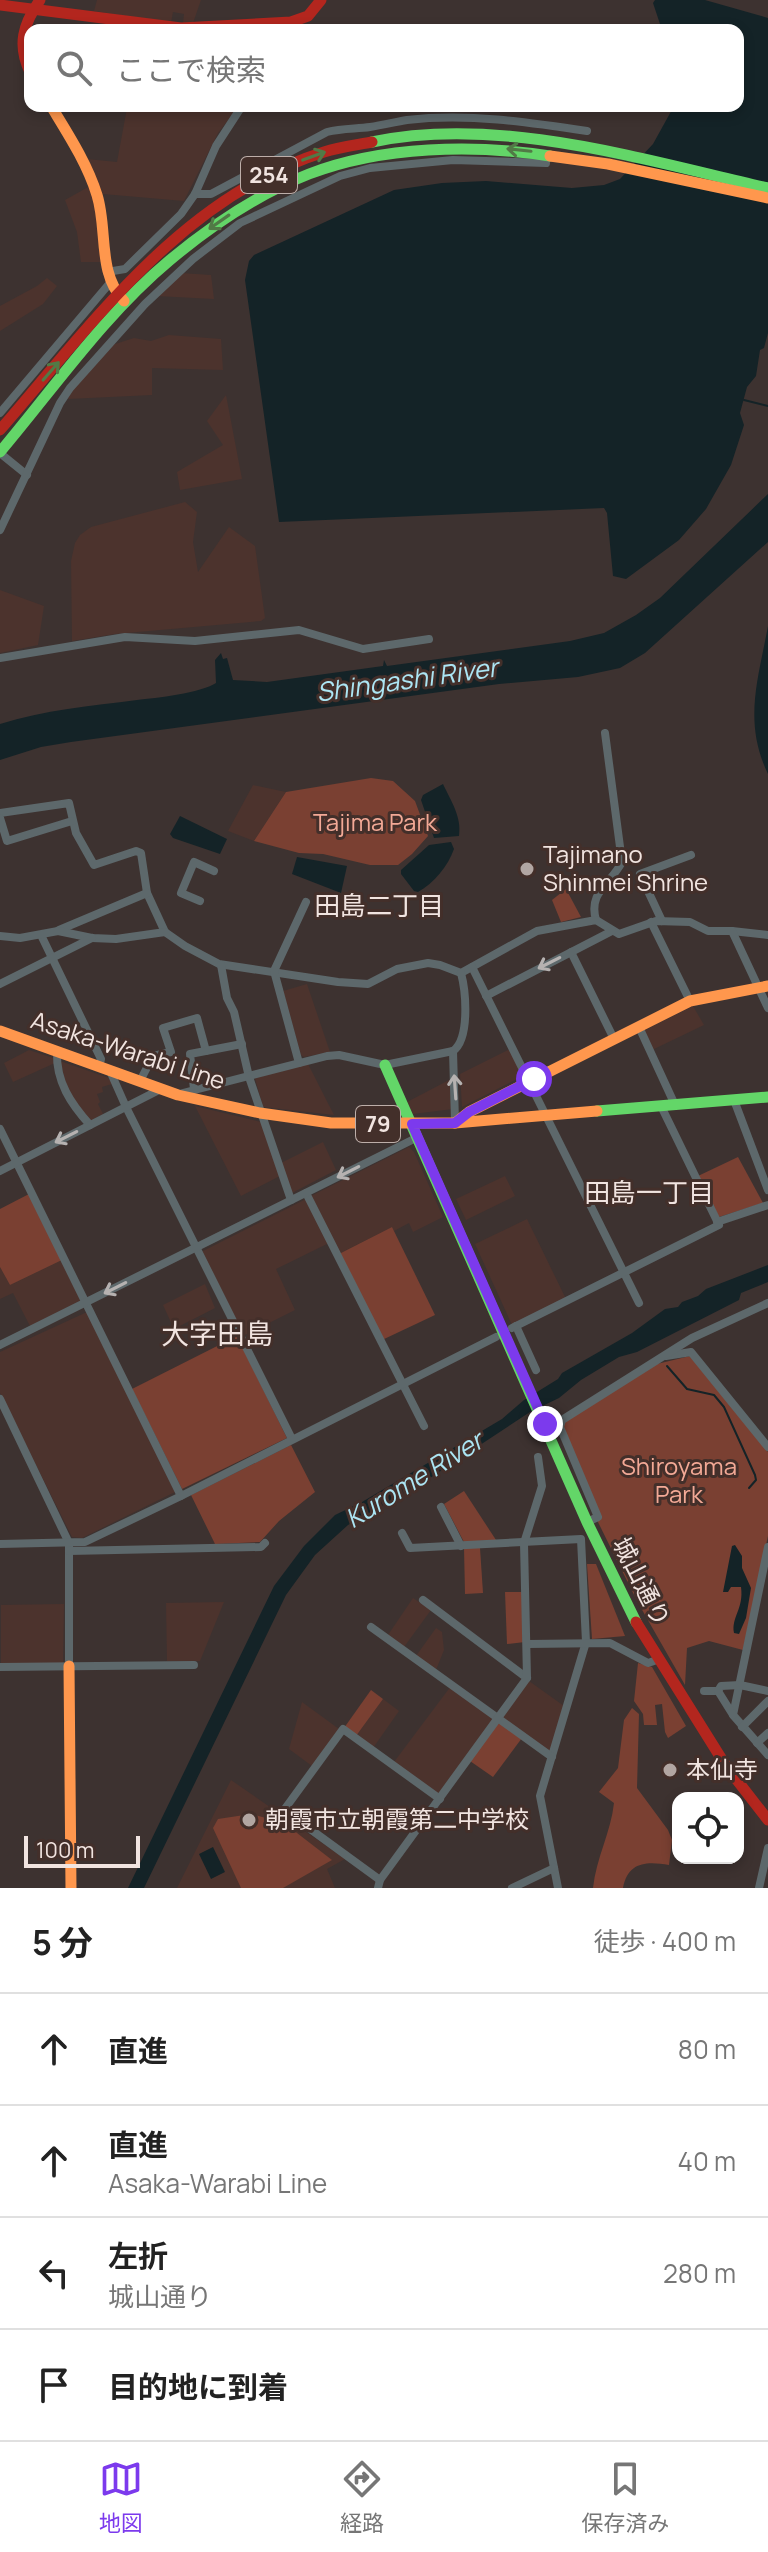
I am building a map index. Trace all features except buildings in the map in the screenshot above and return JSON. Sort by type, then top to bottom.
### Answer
[{"type":"main road","points":[[25,24],[40,0]]},
{"type":"main road","points":[[301,24],[321,0]]},
{"type":"main road","points":[[0,5],[148,24]]},
{"type":"main road","points":[[24,26],[21,43],[24,59]]},
{"type":"main road","points":[[55,112],[97,193],[105,227],[108,278],[122,300]]},
{"type":"main road","name":"254","points":[[0,430],[122,300],[223,219],[283,185],[349,162],[416,149],[473,147],[628,163],[768,188]]},
{"type":"main road","name":"254","points":[[628,163],[768,198]]},
{"type":"main road","name":"254","points":[[0,452],[122,300]]},
{"type":"main road","points":[[455,1123],[469,1112],[690,1001],[763,986]]},
{"type":"main road","name":"Asaka-Warabi Line","points":[[0,1031],[178,1095],[260,1113],[331,1123],[455,1123],[768,1097]]},
{"type":"main road","name":"城山通り","points":[[385,1065],[587,1522],[657,1660],[726,1766],[768,1820]]},
{"type":"main road","points":[[69,1666],[71,1888]]},
{"type":"street","points":[[0,413],[108,278],[125,269],[174,222],[195,194],[216,146],[237,112]]},
{"type":"street","points":[[195,194],[211,194],[327,132],[340,129],[407,120],[461,118],[550,130],[587,131]]},
{"type":"street","points":[[0,530],[70,388],[145,304],[193,259],[240,223],[340,176],[370,168],[453,160],[546,163]]},
{"type":"street","points":[[0,452],[27,475]]},
{"type":"street","points":[[0,658],[125,637],[195,641],[299,630],[363,649],[429,639]]},
{"type":"street","points":[[605,733],[622,862],[598,893],[593,907],[596,920],[619,934],[662,921],[690,922],[708,931],[768,935]]},
{"type":"street","points":[[72,821],[7,841],[0,816],[69,803],[72,821],[94,865],[136,851],[141,853],[147,893],[165,932],[221,965],[355,985],[377,981],[407,966],[428,963],[461,973],[537,931],[596,920]]},
{"type":"street","points":[[662,921],[640,874],[691,855]]},
{"type":"street","points":[[200,901],[181,893],[194,862],[214,871]]},
{"type":"street","points":[[0,936],[12,939],[58,931],[147,893]]},
{"type":"street","points":[[299,1063],[274,971],[306,902]]},
{"type":"street","points":[[651,922],[690,1001]]},
{"type":"street","points":[[58,931],[92,938],[135,938],[165,932]]},
{"type":"street","points":[[486,996],[612,931]]},
{"type":"street","points":[[732,931],[763,986],[768,1008]]},
{"type":"street","points":[[41,935],[105,1069],[292,1439]]},
{"type":"street","points":[[0,984],[92,938]]},
{"type":"street","points":[[571,952],[614,1039]]},
{"type":"street","points":[[221,965],[249,1077],[291,1200]]},
{"type":"street","points":[[472,967],[639,1303]]},
{"type":"street","points":[[178,1095],[339,1055],[385,1065],[453,1051],[460,1043],[464,1024],[461,973]]},
{"type":"street","points":[[140,1081],[153,1056],[171,1052],[163,1028],[197,1018],[206,1051]]},
{"type":"street","points":[[639,1027],[675,1105]]},
{"type":"street","points":[[194,1089],[190,1054],[242,1044]]},
{"type":"street","points":[[453,1051],[455,1123]]},
{"type":"street","points":[[57,1052],[57,1063],[68,1101],[90,1125]]},
{"type":"street","points":[[0,1171],[161,1089]]},
{"type":"street","points":[[734,1100],[768,1190]]},
{"type":"street","points":[[536,1370],[514,1327],[719,1225],[661,1106]]},
{"type":"street","points":[[0,1129],[181,1496]]},
{"type":"street","points":[[0,1345],[418,1137]]},
{"type":"street","points":[[306,1193],[424,1426]]},
{"type":"street","points":[[717,1222],[768,1205]]},
{"type":"street","points":[[587,1522],[598,1517],[560,1427],[562,1420],[705,1332],[768,1303]]},
{"type":"street","points":[[69,1547],[181,1496],[496,1337]]},
{"type":"street","points":[[663,1357],[691,1352],[768,1447]]},
{"type":"street","points":[[0,1399],[69,1547],[69,1666]]},
{"type":"street","points":[[440,1799],[343,1729],[284,1810],[379,1884],[527,1678],[524,1543],[542,1486],[538,1457]]},
{"type":"street","points":[[441,1507],[461,1546]]},
{"type":"street","points":[[402,1533],[410,1548],[581,1539],[586,1642],[540,1796],[558,1888]]},
{"type":"street","points":[[0,1544],[261,1547],[265,1543]]},
{"type":"street","points":[[733,1715],[768,1547]]},
{"type":"street","points":[[423,1600],[527,1678]]},
{"type":"street","points":[[371,1627],[552,1757]]},
{"type":"street","points":[[528,1644],[610,1643],[648,1663],[657,1660]]},
{"type":"street","points":[[0,1667],[194,1665]]},
{"type":"street","points":[[718,1691],[721,1686],[740,1685],[768,1691]]},
{"type":"street","points":[[704,1691],[718,1691]]},
{"type":"street","points":[[718,1691],[742,1727],[768,1755]]},
{"type":"street","points":[[742,1727],[768,1701]]},
{"type":"street","points":[[757,1743],[768,1733]]},
{"type":"street","points":[[759,1888],[768,1848]]},
{"type":"street","points":[[512,1888],[554,1868]]},
{"type":"shaded area","points":[[97,0],[201,0],[193,23],[183,23],[184,14],[173,12],[171,23],[94,11]]},
{"type":"shaded area","points":[[126,112],[234,112],[218,133],[184,201],[103,194],[87,159],[117,162]]},
{"type":"shaded area","points":[[90,186],[100,225],[102,262],[81,262],[77,232],[65,200]]},
{"type":"shaded area","points":[[181,273],[211,275],[214,299],[157,296]]},
{"type":"shaded area","points":[[47,278],[57,286],[43,304],[0,331],[0,306]]},
{"type":"shaded area","points":[[169,335],[221,339],[223,370],[152,368],[152,395],[68,399],[112,345],[134,338],[151,341]]},
{"type":"shaded area","points":[[226,395],[242,479],[180,490],[177,472],[223,445],[207,421]]},
{"type":"shaded area","points":[[185,502],[197,512],[193,542],[198,572],[229,527],[255,546],[265,618],[261,621],[115,634],[72,641],[71,561],[80,535],[91,527]]},
{"type":"shaded area","points":[[0,590],[44,606],[38,645],[0,653]]},
{"type":"shaded area","points":[[253,785],[286,792],[254,841],[228,831]]},
{"type":"shaded area","points":[[307,984],[330,1052],[304,1057],[283,991]]},
{"type":"shaded area","points":[[693,1006],[704,1025],[652,1050],[643,1031]]},
{"type":"shaded area","points":[[510,1049],[523,1076],[462,1107],[460,1074]]},
{"type":"shaded area","points":[[29,1050],[53,1058],[55,1063],[13,1082],[4,1063]]},
{"type":"shaded area","points":[[60,1061],[109,1078],[112,1084],[102,1087],[103,1092],[97,1094],[103,1114],[90,1121],[70,1099]]},
{"type":"shaded area","points":[[308,1064],[334,1115],[263,1107],[255,1078]]},
{"type":"shaded area","points":[[451,1079],[453,1109],[413,1114],[407,1102]]},
{"type":"shaded area","points":[[195,1106],[261,1122],[280,1176],[241,1196]]},
{"type":"shaded area","points":[[323,1142],[336,1170],[292,1193],[281,1163]]},
{"type":"shaded area","points":[[409,1147],[443,1217],[413,1232],[409,1223],[394,1231],[392,1227],[339,1254],[311,1196]]},
{"type":"shaded area","points":[[505,1176],[515,1196],[466,1220],[456,1199]]},
{"type":"shaded area","points":[[306,1199],[329,1243],[276,1269],[295,1310],[243,1336],[201,1252]]},
{"type":"shaded area","points":[[527,1219],[566,1299],[512,1325],[475,1244]]},
{"type":"shaded area","points":[[62,1260],[81,1299],[30,1326],[13,1293],[0,1299],[0,1267],[10,1285]]},
{"type":"shaded area","points":[[205,1284],[215,1308],[174,1329],[163,1305]]},
{"type":"shaded area","points":[[87,1312],[175,1492],[82,1538],[72,1537],[0,1393],[0,1352]]},
{"type":"shaded area","points":[[413,1598],[431,1610],[404,1647],[388,1635]]},
{"type":"shaded area","points":[[224,1602],[200,1661],[167,1661],[166,1603]]},
{"type":"shaded area","points":[[64,1604],[63,1663],[1,1664],[1,1605]]},
{"type":"shaded area","points":[[436,1628],[442,1632],[444,1650],[436,1670],[416,1656]]},
{"type":"shaded area","points":[[529,1681],[564,1706],[550,1752],[502,1718]]},
{"type":"shaded area","points":[[451,1686],[493,1719],[438,1794],[394,1762]]},
{"type":"shaded area","points":[[383,1699],[399,1711],[373,1748],[356,1736]]},
{"type":"shaded area","points":[[302,1702],[339,1729],[312,1766],[289,1749]]},
{"type":"shaded area","name":"朝霞市立朝霞第二中学校","points":[[231,1780],[345,1859],[327,1869],[335,1888],[177,1888]]},
{"type":"green space","name":"Tajima Park","points":[[371,778],[393,781],[415,801],[428,836],[398,865],[370,865],[323,854],[299,853],[254,841],[286,792]]},
{"type":"green space","points":[[566,889],[581,917],[561,922],[552,900]]},
{"type":"green space","points":[[738,1157],[763,1203],[719,1217],[698,1176]]},
{"type":"green space","points":[[29,1194],[62,1260],[10,1285],[0,1267],[0,1209]]},
{"type":"green space","points":[[392,1227],[435,1315],[382,1340],[339,1254]]},
{"type":"green space","points":[[237,1336],[287,1438],[182,1489],[132,1389]]},
{"type":"green space","name":"Shiroyama Park","points":[[690,1356],[768,1452],[768,1536],[743,1650],[709,1641],[687,1648],[685,1685],[637,1601],[597,1520],[562,1427],[563,1421],[657,1364]]},
{"type":"green space","points":[[291,1445],[315,1492],[279,1521],[260,1542],[215,1544],[191,1495]]},
{"type":"green space","points":[[464,1491],[496,1540],[464,1542],[444,1504]]},
{"type":"green space","points":[[464,1547],[480,1548],[483,1593],[465,1594]]},
{"type":"green space","points":[[587,1564],[596,1564],[625,1636],[592,1639]]},
{"type":"green space","points":[[505,1592],[523,1592],[525,1642],[507,1644]]},
{"type":"green space","points":[[638,1663],[652,1667],[686,1726],[668,1738],[662,1704],[655,1705],[657,1725],[644,1725],[643,1714],[634,1701]]},
{"type":"green space","points":[[371,1690],[383,1699],[356,1736],[344,1728]]},
{"type":"green space","points":[[632,1708],[639,1714],[637,1788],[668,1830],[672,1840],[669,1865],[639,1865],[629,1873],[623,1888],[593,1888],[614,1803],[599,1792],[618,1768],[624,1720]]},
{"type":"green space","points":[[499,1721],[522,1738],[493,1777],[470,1761]]},
{"type":"green space","points":[[251,1814],[284,1823],[332,1860],[283,1888],[241,1888],[213,1828],[218,1819]]},
{"type":"water","points":[[655,0],[705,0],[768,18],[768,333],[764,348],[760,350],[756,376],[747,387],[740,413],[744,425],[731,465],[706,509],[679,540],[626,579],[613,576],[604,508],[279,522],[245,280],[249,261],[254,255],[394,190],[486,181],[572,188],[604,185],[620,179],[653,144],[671,112],[744,112],[744,24],[660,24],[653,3]]},
{"type":"water","name":"Shingashi River","points":[[768,494],[768,542],[645,653],[620,668],[578,677],[499,684],[71,742],[41,747],[0,760],[0,724],[51,712],[200,690],[216,683],[215,660],[221,653],[223,659],[227,658],[233,680],[267,682],[383,666],[384,660],[387,666],[570,641],[604,633],[660,598]]},
{"type":"water","points":[[768,626],[768,774],[760,755],[754,719]]},
{"type":"water","points":[[443,784],[457,816],[459,836],[434,838],[421,800],[423,795]]},
{"type":"water","points":[[180,816],[227,839],[220,854],[173,838],[170,834]]},
{"type":"water","points":[[451,842],[454,849],[444,868],[424,888],[414,891],[401,870],[429,845]]},
{"type":"water","points":[[297,857],[347,866],[341,893],[292,874]]},
{"type":"water","name":"Kurome River","points":[[768,1265],[768,1282],[741,1293],[739,1300],[637,1352],[619,1357],[427,1480],[348,1525],[315,1555],[286,1595],[144,1888],[128,1888],[274,1586],[304,1546],[335,1515],[502,1419],[562,1373],[632,1333],[665,1309],[678,1307],[706,1289]]},
{"type":"water","points":[[735,1545],[742,1556],[742,1568],[751,1588],[746,1618],[739,1634],[734,1633],[734,1622],[741,1601],[741,1587],[731,1587],[728,1592],[723,1592],[732,1546]]},
{"type":"water","points":[[213,1847],[225,1872],[211,1879],[199,1854]]},
{"type":"waterway","points":[[744,400],[768,406]]},
{"type":"waterway","points":[[667,1366],[687,1389],[714,1395],[724,1407],[755,1475],[756,1480],[749,1488]]},
{"type":"traffic: fast","points":[[372,142],[420,135],[520,137],[622,154],[768,188]]},
{"type":"traffic: fast","points":[[0,452],[81,352],[146,281],[202,235],[272,191],[337,165],[397,153],[460,149],[550,156]]},
{"type":"traffic: fast","points":[[385,1065],[587,1522],[636,1622]]},
{"type":"traffic: fast","points":[[597,1111],[768,1097]]},
{"type":"traffic: slow","points":[[55,112],[93,183],[100,208],[106,264],[110,278],[124,301]]},
{"type":"traffic: slow","points":[[550,156],[608,164],[768,198]]},
{"type":"traffic: slow","points":[[455,1123],[469,1112],[690,1001],[768,986]]},
{"type":"traffic: slow","points":[[0,1031],[178,1095],[260,1113],[331,1123],[455,1123],[597,1111]]},
{"type":"traffic: slow","points":[[69,1666],[71,1888]]},
{"type":"traffic: jam","points":[[27,24],[40,0]]},
{"type":"traffic: jam","points":[[254,24],[291,22],[308,16],[321,0]]},
{"type":"traffic: jam","points":[[0,5],[150,24]]},
{"type":"traffic: jam","points":[[24,35],[24,53]]},
{"type":"traffic: jam","points":[[0,430],[106,307],[184,231],[227,199],[273,172],[324,152],[372,142]]},
{"type":"traffic: jam","points":[[636,1622],[726,1766],[768,1820]]},
{"type":"place","name":"Tajimano Shinmei Shrine","points":[[527,869]]},
{"type":"place","name":"本仙寺","points":[[670,1770]]},
{"type":"place","name":"朝霞市立朝霞第二中学校","points":[[249,1820]]},
{"type":"district","name":"田島二丁目","points":[[379,906]]},
{"type":"district","name":"田島一丁目","points":[[649,1193]]},
{"type":"district","name":"大字田島","points":[[217,1334]]},
{"type":"route","points":[[534,1079],[469,1112],[455,1123],[412,1124],[545,1424]]}]
